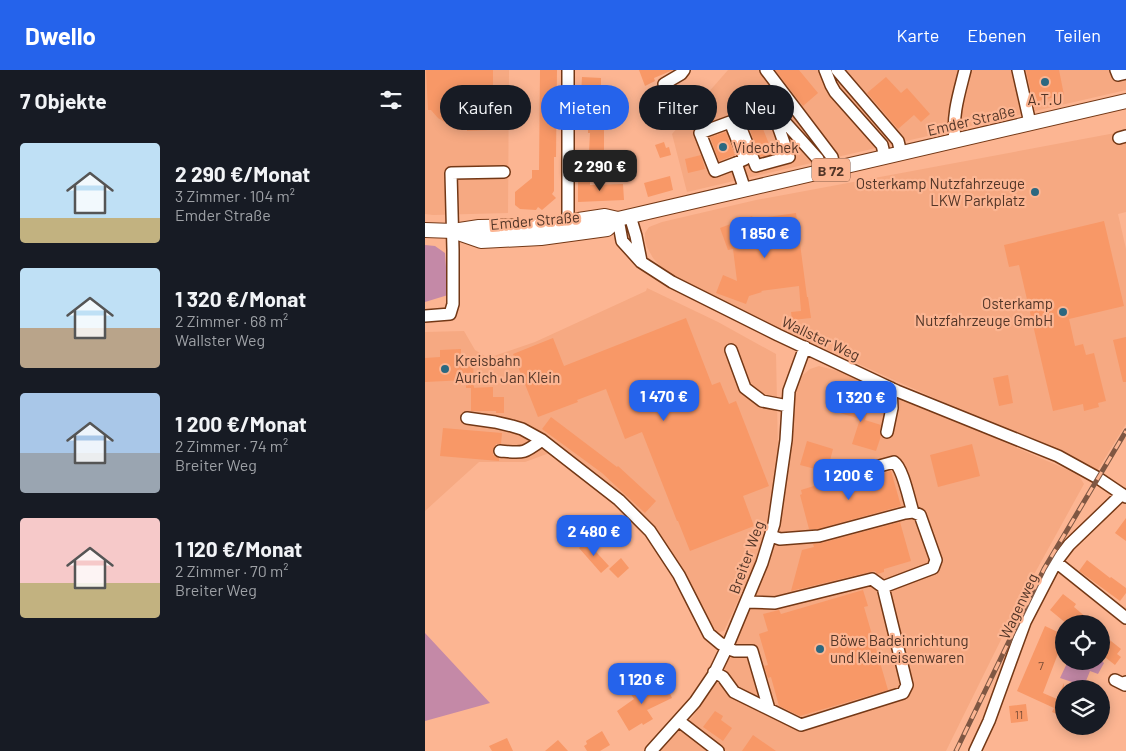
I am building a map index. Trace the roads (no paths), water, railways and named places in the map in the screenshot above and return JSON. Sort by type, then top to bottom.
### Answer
[{"type":"main road","name":"Emder Straße","points":[[425,230],[453,231],[479,227],[539,226],[605,216],[624,218],[1126,101]]},
{"type":"main road","name":"Emder Straße","points":[[453,231],[481,241],[541,238],[607,230],[624,218]]},
{"type":"street","points":[[568,70],[567,215],[569,222]]},
{"type":"street","points":[[664,84],[684,70]]},
{"type":"street","points":[[766,70],[832,157],[828,170]]},
{"type":"street","points":[[825,70],[835,92],[882,145],[885,157]]},
{"type":"street","points":[[837,70],[897,141],[901,153]]},
{"type":"street","points":[[955,140],[954,122],[956,106],[965,70]]},
{"type":"street","points":[[1018,70],[1031,123]]},
{"type":"street","points":[[1117,70],[1117,75],[1126,73]]},
{"type":"street","points":[[731,122],[745,159],[736,163],[715,171],[700,133],[731,122]]},
{"type":"street","points":[[742,130],[756,166],[761,186]]},
{"type":"street","points":[[756,166],[789,158],[779,130]]},
{"type":"street","points":[[792,130],[828,170]]},
{"type":"street","points":[[736,163],[745,190]]},
{"type":"street","points":[[425,316],[450,314],[453,304],[451,173],[504,172]]},
{"type":"street","name":"Wallster Weg","points":[[624,218],[636,236],[641,262],[672,282],[891,388],[1058,456],[1092,474],[1124,496]]},
{"type":"street","name":"Breiter Weg","points":[[651,751],[695,702],[714,672],[763,563],[774,524],[786,440],[789,391],[805,347]]},
{"type":"street","points":[[731,350],[745,388],[762,400],[788,406]]},
{"type":"street","points":[[887,432],[892,408],[891,388]]},
{"type":"street","points":[[467,418],[512,426],[543,440],[619,500],[650,531],[679,574],[709,634],[721,644],[735,651],[752,652],[769,709]]},
{"type":"street","points":[[500,451],[520,453],[543,440]]},
{"type":"street","points":[[828,480],[894,462],[897,463],[913,512]]},
{"type":"street","name":"Wagenweg","points":[[975,751],[989,721],[1025,622],[1056,562],[1069,545],[1124,496]]},
{"type":"street","points":[[771,536],[779,539],[819,536],[905,513],[913,512],[920,515],[936,560],[933,568],[883,588]]},
{"type":"street","points":[[1056,562],[1126,618]]},
{"type":"street","points":[[714,672],[723,677],[734,692],[801,725],[903,693],[907,685],[883,588],[872,579],[775,603],[746,602]]},
{"type":"street","points":[[679,721],[718,751]]},
{"type":"railway","points":[[956,751],[1044,569],[1126,431]]},
{"type":"place","name":"A.T.U","points":[[1045,82]]},
{"type":"place","name":"Videothek","points":[[723,147]]},
{"type":"place","name":"Osterkamp Nutzfahrzeuge LKW Parkplatz","points":[[1035,192]]},
{"type":"place","name":"Osterkamp Nutzfahrzeuge GmbH","points":[[1063,312]]},
{"type":"place","name":"Kreisbahn Aurich Jan Klein","points":[[445,369]]},
{"type":"place","name":"Böwe Badeinrichtung und Kleineisenwaren","points":[[820,649]]}]
